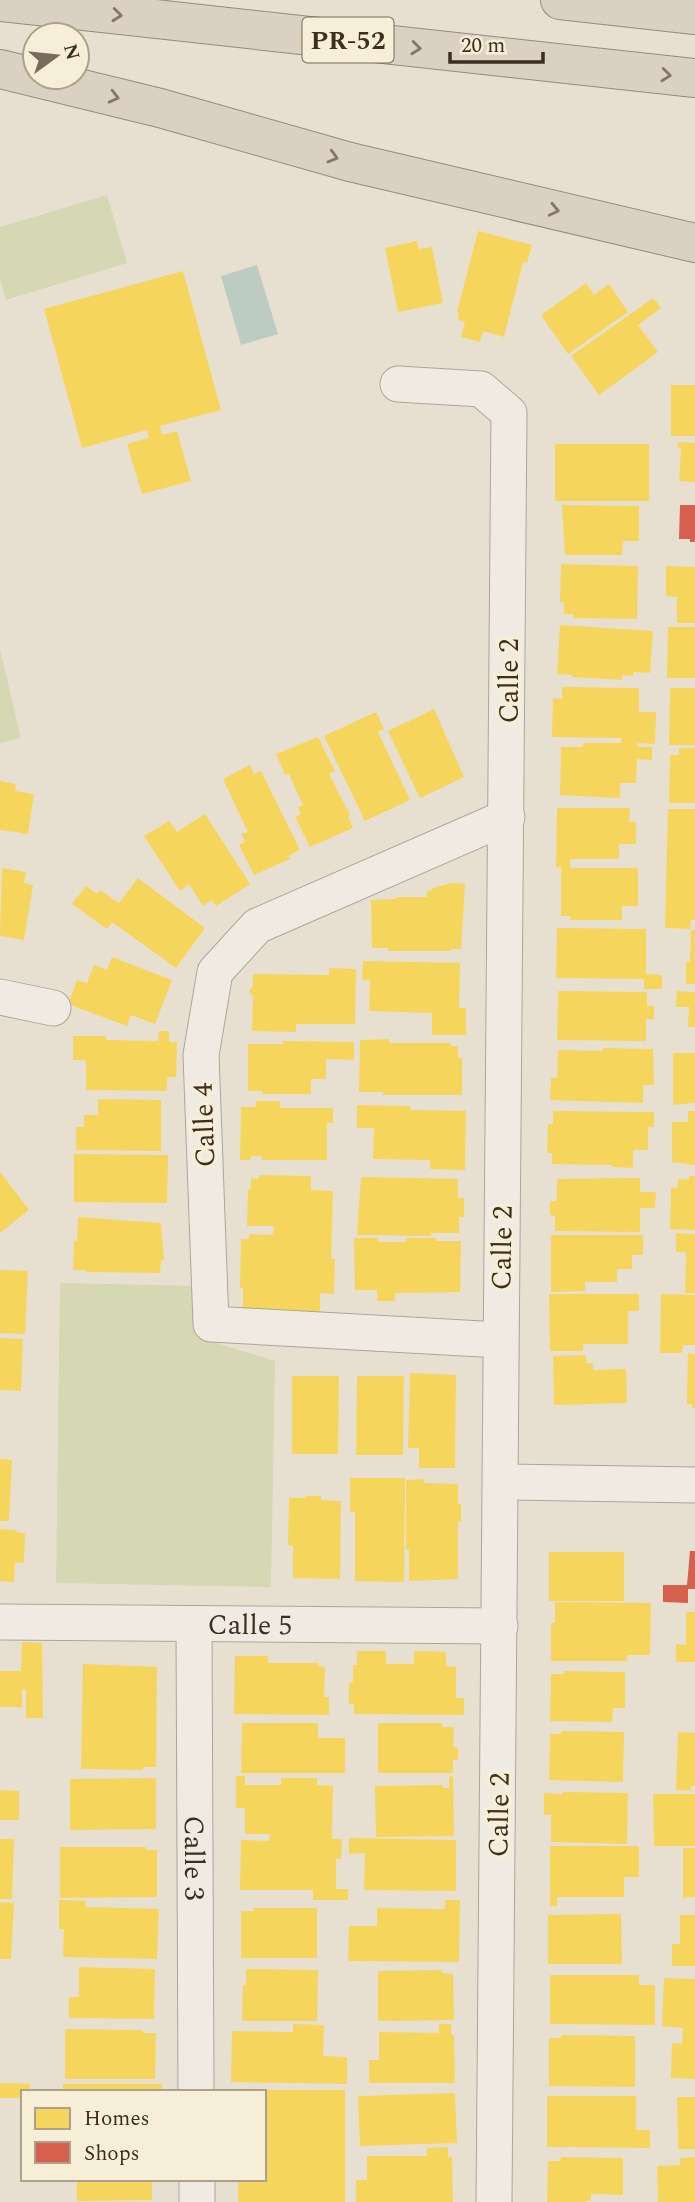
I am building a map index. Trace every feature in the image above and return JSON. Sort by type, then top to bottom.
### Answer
[{"type":"highway","points":[[560,0],[695,15]]},
{"type":"highway","name":"PR-52","points":[[0,2],[695,78]]},
{"type":"highway","points":[[0,69],[160,108],[350,162],[695,243]]},
{"type":"street","name":"Calle 2","points":[[398,384],[481,389],[509,413],[494,2202]]},
{"type":"street","name":"Calle 4","points":[[500,1340],[211,1324],[201,1055],[215,972],[257,926],[507,817]]},
{"type":"street","points":[[0,998],[53,1008]]},
{"type":"street","points":[[501,1482],[695,1485]]},
{"type":"street","name":"Calle 5","points":[[0,1622],[500,1626]]},
{"type":"street","name":"Calle 3","points":[[194,1624],[197,2090]]},
{"type":"street","points":[[197,2181],[197,2202]]},
{"type":"green space","points":[[107,195],[127,263],[6,300],[0,279],[0,227]]},
{"type":"green space","points":[[0,650],[21,738],[0,743]]},
{"type":"green space","points":[[60,1283],[198,1286],[197,1337],[275,1361],[271,1587],[56,1583]]},
{"type":"shaded area","points":[[257,265],[278,334],[241,345],[221,276]]},
{"type":"building: Homes","points":[[478,231],[532,245],[527,263],[523,262],[504,337],[483,331],[480,342],[461,337],[465,322],[458,320],[457,312]]},
{"type":"building: Homes","points":[[417,241],[419,249],[432,247],[443,303],[398,312],[385,248]]},
{"type":"building: Homes","points":[[183,271],[221,410],[160,426],[162,435],[177,431],[191,481],[142,494],[127,444],[149,438],[147,430],[82,448],[44,309]]},
{"type":"building: Homes","points":[[586,283],[594,295],[609,284],[628,312],[568,354],[541,315]]},
{"type":"building: Homes","points":[[653,298],[661,308],[638,325],[658,352],[599,395],[571,356]]},
{"type":"building: Homes","points":[[671,385],[695,385],[695,436],[671,436]]},
{"type":"building: Homes","points":[[678,442],[695,443],[695,482],[679,481],[681,448],[677,447]]},
{"type":"building: Homes","points":[[555,444],[649,444],[649,501],[555,501]]},
{"type":"building: Homes","points":[[562,505],[639,506],[639,541],[623,541],[622,555],[565,555]]},
{"type":"building: Homes","points":[[561,564],[638,566],[637,619],[573,618],[573,614],[564,614],[564,602],[560,602]]},
{"type":"building: Homes","points":[[666,566],[695,567],[695,623],[677,623],[677,597],[666,596]]},
{"type":"building: Homes","points":[[560,625],[653,631],[650,673],[633,672],[633,676],[622,675],[622,680],[557,674]]},
{"type":"building: Homes","points":[[668,627],[695,627],[695,678],[667,678]]},
{"type":"building: Homes","points":[[562,687],[639,688],[639,712],[656,712],[655,744],[638,743],[637,747],[652,747],[652,760],[637,759],[636,783],[620,783],[620,798],[560,795],[561,747],[583,747],[583,743],[621,743],[621,738],[552,737],[553,698],[562,699]]},
{"type":"building: Homes","points":[[670,688],[695,688],[695,745],[669,745]]},
{"type":"building: Homes","points":[[434,709],[464,777],[420,798],[388,731]]},
{"type":"building: Homes","points":[[376,712],[384,729],[378,732],[410,800],[365,821],[324,736]]},
{"type":"building: Homes","points":[[318,737],[335,771],[329,774],[350,815],[348,816],[353,828],[310,847],[295,817],[301,814],[298,807],[303,805],[289,774],[285,775],[276,754]]},
{"type":"building: Homes","points":[[679,748],[695,748],[695,803],[669,803],[670,755],[679,755]]},
{"type":"building: Homes","points":[[250,765],[254,774],[261,771],[300,850],[288,856],[290,859],[254,875],[239,845],[245,842],[241,834],[248,832],[223,779]]},
{"type":"building: Homes","points":[[0,781],[16,784],[15,791],[34,794],[28,834],[0,830]]},
{"type":"building: Homes","points":[[557,808],[630,808],[629,822],[636,822],[636,844],[619,844],[619,859],[570,859],[570,868],[638,868],[638,906],[622,906],[622,920],[570,920],[571,916],[561,916],[561,867],[556,867]]},
{"type":"building: Homes","points":[[668,809],[695,809],[695,920],[691,920],[690,929],[665,928]]},
{"type":"building: Homes","points":[[205,814],[250,884],[216,906],[212,900],[203,906],[189,884],[180,891],[144,836],[169,821],[177,832]]},
{"type":"building: Homes","points":[[2,868],[26,872],[24,883],[33,885],[24,940],[0,936]]},
{"type":"building: Homes","points":[[138,878],[205,928],[176,968],[112,922],[107,929],[72,904],[86,886],[97,894],[100,890],[119,903]]},
{"type":"building: Homes","points":[[452,883],[465,884],[461,949],[388,951],[388,948],[372,948],[371,900],[427,897],[427,892]]},
{"type":"building: Homes","points":[[557,928],[646,929],[646,974],[662,975],[662,989],[644,989],[644,979],[556,978]]},
{"type":"building: Homes","points":[[691,930],[695,930],[695,984],[686,984],[686,962],[690,962]]},
{"type":"building: Homes","points":[[112,957],[172,980],[155,1024],[131,1015],[127,1026],[68,1004],[77,980],[87,983],[94,965],[107,970]]},
{"type":"building: Homes","points":[[363,961],[460,963],[459,1008],[466,1008],[466,1035],[432,1035],[432,1013],[369,1011],[370,980],[362,980]]},
{"type":"building: Homes","points":[[329,968],[356,969],[355,1024],[296,1024],[296,1032],[252,1031],[253,996],[249,992],[253,986],[253,974],[329,975]]},
{"type":"building: Homes","points":[[558,991],[647,992],[647,1006],[654,1006],[654,1019],[646,1019],[646,1041],[557,1040]]},
{"type":"building: Homes","points":[[677,991],[695,992],[695,1027],[688,1027],[689,1007],[676,1007]]},
{"type":"building: Homes","points":[[159,1031],[169,1031],[169,1042],[177,1042],[176,1077],[167,1077],[167,1091],[86,1090],[86,1060],[73,1060],[73,1036],[158,1041]]},
{"type":"building: Homes","points":[[390,1039],[389,1043],[450,1043],[451,1046],[458,1046],[458,1058],[462,1058],[462,1095],[383,1095],[383,1092],[359,1092],[360,1040]]},
{"type":"building: Homes","points":[[283,1041],[354,1042],[354,1060],[326,1059],[326,1079],[311,1079],[311,1094],[262,1094],[262,1091],[248,1091],[248,1044],[283,1044]]},
{"type":"building: Homes","points":[[603,1048],[653,1049],[654,1085],[643,1085],[643,1103],[550,1100],[551,1078],[557,1078],[558,1050],[603,1051]]},
{"type":"building: Homes","points":[[673,1053],[695,1053],[695,1103],[673,1105]]},
{"type":"building: Homes","points":[[98,1099],[161,1100],[161,1151],[76,1150],[76,1127],[84,1127],[84,1115],[98,1115]]},
{"type":"building: Homes","points":[[256,1101],[280,1101],[280,1108],[333,1108],[333,1123],[327,1123],[327,1160],[262,1160],[262,1156],[251,1156],[251,1160],[240,1160],[241,1107],[256,1107]]},
{"type":"building: Homes","points":[[357,1105],[466,1111],[465,1170],[430,1169],[430,1160],[373,1159],[374,1128],[357,1128]]},
{"type":"building: Homes","points":[[553,1111],[654,1112],[654,1127],[648,1127],[648,1150],[633,1150],[633,1168],[552,1164],[552,1153],[547,1153],[548,1124],[553,1124]]},
{"type":"building: Homes","points":[[688,1111],[695,1111],[695,1165],[672,1162],[672,1122],[688,1122]]},
{"type":"building: Homes","points":[[74,1154],[168,1155],[167,1203],[74,1202]]},
{"type":"building: Homes","points":[[0,1172],[29,1210],[0,1233]]},
{"type":"building: Homes","points":[[259,1175],[311,1176],[311,1190],[333,1191],[331,1259],[335,1259],[334,1294],[320,1293],[320,1312],[258,1311],[243,1308],[243,1287],[240,1288],[241,1239],[249,1239],[249,1234],[273,1235],[274,1226],[247,1226],[248,1189],[251,1189],[251,1178],[259,1179]]},
{"type":"building: Homes","points":[[689,1176],[695,1176],[695,1230],[670,1229],[671,1188],[678,1188],[678,1179],[689,1180]]},
{"type":"building: Homes","points":[[361,1177],[458,1179],[458,1198],[464,1198],[464,1217],[459,1217],[459,1233],[431,1233],[431,1236],[357,1235]]},
{"type":"building: Homes","points":[[640,1178],[640,1192],[656,1192],[655,1208],[640,1208],[640,1232],[555,1231],[555,1216],[550,1215],[550,1201],[557,1201],[557,1179]]},
{"type":"building: Homes","points":[[78,1217],[161,1223],[164,1260],[161,1260],[160,1273],[73,1270]]},
{"type":"building: Homes","points":[[676,1233],[695,1234],[695,1293],[685,1293],[686,1252],[676,1252]]},
{"type":"building: Homes","points":[[551,1235],[643,1235],[643,1255],[632,1255],[632,1269],[617,1269],[617,1282],[585,1282],[585,1291],[551,1292]]},
{"type":"building: Homes","points":[[354,1238],[378,1238],[378,1242],[406,1242],[406,1238],[461,1241],[460,1292],[395,1293],[395,1301],[377,1301],[377,1290],[355,1290]]},
{"type":"building: Homes","points":[[0,1270],[28,1271],[25,1334],[0,1333]]},
{"type":"building: Homes","points":[[549,1294],[639,1294],[639,1311],[628,1311],[628,1344],[583,1344],[583,1351],[550,1351]]},
{"type":"building: Homes","points":[[661,1294],[695,1295],[695,1345],[683,1345],[682,1353],[660,1353]]},
{"type":"building: Homes","points":[[0,1338],[23,1339],[21,1391],[0,1390]]},
{"type":"building: Homes","points":[[688,1353],[695,1354],[695,1408],[692,1408],[692,1404],[687,1404]]},
{"type":"building: Homes","points":[[586,1355],[586,1363],[593,1363],[593,1370],[626,1369],[627,1403],[554,1405],[553,1356]]},
{"type":"building: Homes","points":[[410,1373],[456,1375],[455,1468],[419,1468],[419,1448],[408,1448]]},
{"type":"building: Homes","points":[[292,1376],[339,1376],[338,1454],[292,1454]]},
{"type":"building: Homes","points":[[357,1376],[404,1376],[403,1455],[356,1455]]},
{"type":"building: Homes","points":[[0,1459],[12,1460],[9,1521],[0,1521]]},
{"type":"building: Homes","points":[[350,1478],[405,1478],[404,1582],[355,1581],[355,1512],[350,1512]]},
{"type":"building: Homes","points":[[424,1479],[424,1483],[458,1484],[461,1522],[458,1522],[458,1579],[409,1581],[406,1480]]},
{"type":"building: Homes","points":[[321,1496],[321,1500],[341,1501],[340,1579],[293,1578],[293,1546],[288,1545],[289,1498]]},
{"type":"building: Homes","points":[[0,1529],[25,1533],[24,1563],[15,1562],[14,1582],[0,1581]]},
{"type":"building: Homes","points":[[549,1552],[624,1552],[624,1601],[549,1601]]},
{"type":"building: Homes","points":[[555,1602],[651,1603],[650,1655],[627,1655],[627,1661],[551,1661],[551,1623],[555,1623]]},
{"type":"building: Homes","points":[[686,1612],[695,1612],[695,1662],[676,1662],[676,1644],[686,1645]]},
{"type":"building: Homes","points":[[22,1642],[42,1643],[43,1718],[26,1718],[26,1690],[22,1689],[22,1707],[0,1707],[0,1671],[21,1671]]},
{"type":"building: Homes","points":[[357,1651],[386,1651],[386,1664],[414,1664],[414,1651],[446,1652],[446,1666],[456,1667],[456,1698],[464,1698],[464,1715],[354,1714],[354,1704],[349,1704],[349,1683],[353,1682],[353,1665],[357,1665]]},
{"type":"building: Homes","points":[[235,1656],[268,1656],[268,1663],[318,1663],[318,1666],[325,1667],[324,1697],[329,1697],[329,1715],[234,1714]]},
{"type":"building: Homes","points":[[83,1664],[157,1667],[156,1767],[143,1767],[143,1770],[81,1769]]},
{"type":"building: Homes","points":[[564,1671],[625,1672],[625,1708],[613,1708],[612,1722],[550,1721],[551,1674],[563,1674]]},
{"type":"building: Homes","points":[[242,1723],[318,1723],[318,1738],[345,1738],[345,1773],[241,1773]]},
{"type":"building: Homes","points":[[378,1723],[442,1723],[442,1727],[454,1727],[453,1747],[458,1748],[458,1760],[453,1760],[453,1773],[378,1773]]},
{"type":"building: Homes","points":[[561,1731],[624,1732],[623,1782],[549,1780],[550,1734],[561,1734]]},
{"type":"building: Homes","points":[[678,1732],[695,1733],[695,1786],[691,1786],[691,1791],[676,1790]]},
{"type":"building: Homes","points":[[236,1776],[245,1776],[245,1785],[281,1785],[281,1778],[317,1778],[317,1785],[333,1786],[332,1839],[342,1839],[341,1859],[336,1859],[336,1889],[348,1889],[348,1900],[313,1900],[313,1890],[240,1890],[241,1840],[269,1841],[270,1834],[245,1834],[245,1808],[236,1808]]},
{"type":"building: Homes","points":[[453,1776],[454,1836],[376,1837],[375,1786],[443,1785],[443,1788],[449,1788],[449,1777]]},
{"type":"building: Homes","points":[[156,1778],[156,1829],[70,1830],[70,1779]]},
{"type":"building: Homes","points":[[0,1790],[19,1791],[19,1820],[0,1820]]},
{"type":"building: Homes","points":[[544,1793],[628,1793],[627,1844],[551,1842],[551,1815],[544,1815]]},
{"type":"building: Homes","points":[[653,1794],[695,1794],[695,1846],[654,1846]]},
{"type":"building: Homes","points":[[349,1838],[456,1840],[456,1891],[364,1890],[365,1853],[349,1854]]},
{"type":"building: Homes","points":[[0,1839],[14,1839],[12,1899],[0,1899]]},
{"type":"building: Homes","points":[[550,1846],[639,1846],[639,1877],[624,1877],[624,1897],[557,1897],[557,1906],[550,1906]]},
{"type":"building: Homes","points":[[60,1847],[146,1847],[146,1850],[157,1850],[157,1897],[60,1898]]},
{"type":"building: Homes","points":[[683,1848],[695,1848],[695,1897],[683,1898]]},
{"type":"building: Homes","points":[[59,1900],[86,1901],[86,1907],[159,1909],[157,1959],[63,1957],[64,1929],[59,1929]]},
{"type":"building: Homes","points":[[445,1900],[460,1900],[459,1962],[348,1961],[349,1926],[377,1926],[377,1908],[445,1909]]},
{"type":"building: Homes","points":[[0,1902],[14,1903],[11,1959],[0,1959]]},
{"type":"building: Homes","points":[[254,1908],[317,1908],[317,1958],[241,1958],[241,1911],[254,1911]]},
{"type":"building: Homes","points":[[621,1914],[622,1964],[548,1964],[548,1915]]},
{"type":"building: Homes","points":[[680,1915],[695,1915],[695,1966],[672,1966],[672,1944],[680,1944]]},
{"type":"building: Homes","points":[[79,1967],[155,1969],[154,2019],[69,2018],[69,1997],[79,1997]]},
{"type":"building: Homes","points":[[246,1969],[318,1970],[317,2021],[242,2021]]},
{"type":"building: Homes","points":[[441,1970],[442,1973],[453,1974],[454,2020],[378,2021],[378,1971]]},
{"type":"building: Homes","points":[[550,1975],[639,1975],[639,1985],[655,1985],[655,2025],[550,2024]]},
{"type":"building: Homes","points":[[664,1978],[695,1979],[695,2079],[671,2078],[672,2043],[682,2044],[683,2028],[662,2026]]},
{"type":"building: Homes","points":[[293,2024],[324,2025],[323,2056],[347,2057],[347,2084],[231,2082],[232,2031],[293,2032]]},
{"type":"building: Homes","points":[[439,2024],[451,2024],[451,2035],[454,2035],[455,2083],[369,2083],[369,2060],[379,2060],[379,2032],[439,2033]]},
{"type":"building: Homes","points":[[65,2029],[142,2030],[143,2033],[156,2033],[155,2079],[65,2079]]},
{"type":"building: Homes","points":[[561,2035],[635,2036],[635,2087],[549,2086],[549,2038],[561,2038]]},
{"type":"building: Homes","points":[[0,2083],[30,2084],[30,2090],[21,2090],[21,2098],[0,2098]]},
{"type":"building: Homes","points":[[63,2084],[162,2084],[162,2090],[63,2090]]},
{"type":"building: Homes","points":[[266,2090],[345,2090],[345,2202],[238,2202],[238,2181],[266,2181]]},
{"type":"building: Homes","points":[[455,2093],[457,2143],[360,2146],[358,2096]]},
{"type":"building: Homes","points":[[547,2096],[636,2096],[636,2130],[650,2130],[650,2148],[547,2147]]},
{"type":"building: Homes","points":[[677,2097],[695,2097],[695,2149],[678,2149]]},
{"type":"building: Homes","points":[[448,2147],[448,2157],[452,2157],[453,2202],[356,2202],[356,2180],[367,2180],[367,2156],[427,2156],[427,2148]]},
{"type":"building: Homes","points":[[561,2157],[623,2158],[623,2195],[591,2194],[591,2200],[583,2202],[547,2202],[548,2161],[560,2161]]},
{"type":"building: Homes","points":[[695,2157],[695,2202],[658,2202],[657,2166],[680,2165],[680,2158]]},
{"type":"building: Homes","points":[[77,2181],[152,2181],[152,2200],[77,2201]]},
{"type":"building: Shops","points":[[680,505],[695,505],[695,542],[679,539]]},
{"type":"building: Shops","points":[[690,1551],[695,1551],[695,1589],[688,1589],[688,1603],[663,1602],[663,1585],[687,1585]]}]
